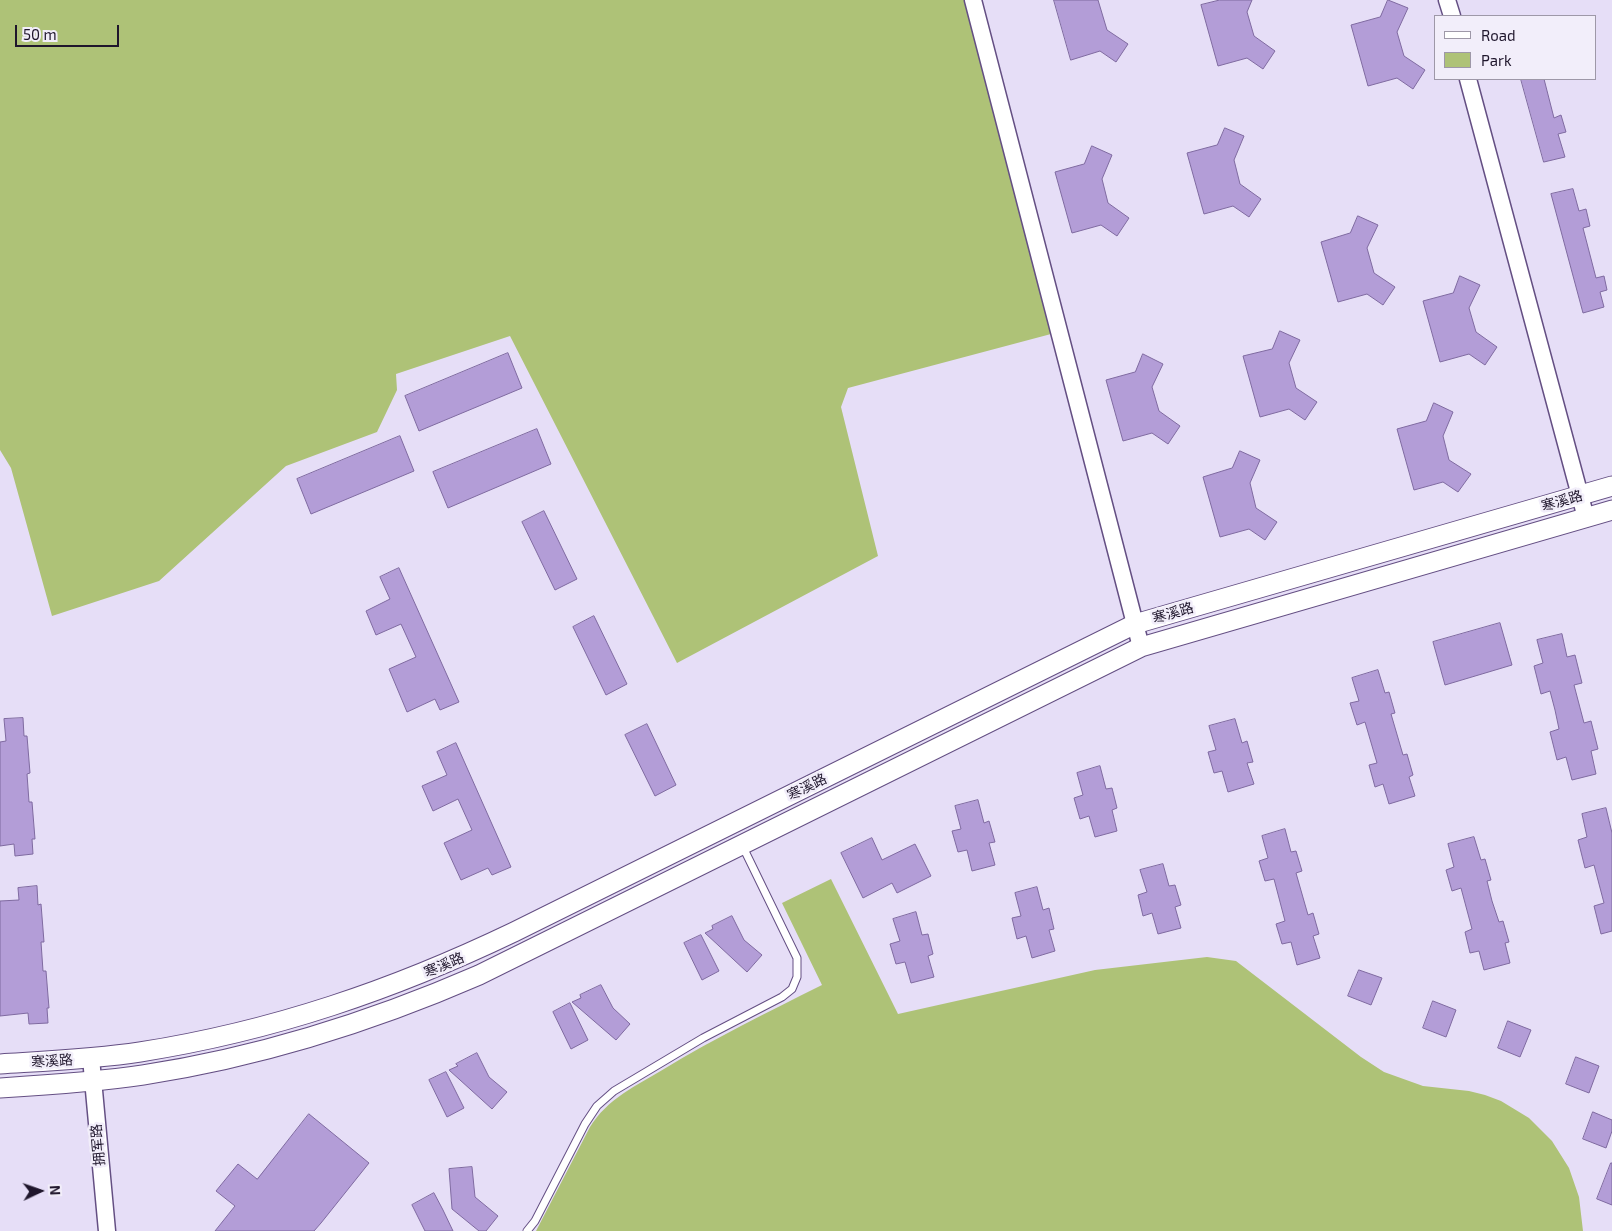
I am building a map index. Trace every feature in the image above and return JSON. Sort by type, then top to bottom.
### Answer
[{"type":"main road","name":"寒溪路","points":[[0,1064],[91,1058],[188,1044],[254,1029],[330,1008],[424,974],[514,932],[1135,624],[1612,486]]},
{"type":"main road","name":"寒溪路","points":[[0,1088],[93,1082],[241,1057],[337,1030],[385,1014],[479,975],[1141,648],[1612,510]]},
{"type":"street","points":[[973,0],[1141,648]]},
{"type":"street","points":[[1447,0],[1452,15]]},
{"type":"street","points":[[1468,80],[1586,518]]},
{"type":"street","name":"拥军路","points":[[91,1058],[107,1231]]},
{"type":"lane","points":[[528,1231],[590,1114],[605,1098],[703,1038],[782,997],[795,983],[798,971],[797,958],[742,845]]},
{"type":"green space","points":[[0,0],[964,0],[1051,334],[848,388],[841,407],[878,556],[677,663],[510,336],[396,374],[397,390],[377,432],[286,466],[159,581],[52,616],[11,468],[0,450]]},
{"type":"green space","points":[[831,879],[898,1014],[1095,970],[1207,957],[1236,961],[1361,1057],[1384,1072],[1423,1086],[1469,1091],[1485,1095],[1501,1101],[1529,1118],[1552,1141],[1569,1168],[1579,1197],[1583,1231],[536,1231],[590,1127],[605,1108],[633,1087],[703,1047],[822,985],[782,903]]},
{"type":"building","points":[[1054,0],[1098,0],[1107,30],[1128,44],[1116,62],[1100,51],[1071,60]]},
{"type":"building","points":[[1220,0],[1252,0],[1247,12],[1254,36],[1275,51],[1263,69],[1247,58],[1218,66],[1201,5]]},
{"type":"building","points":[[1388,0],[1408,8],[1397,32],[1404,56],[1425,70],[1413,89],[1397,78],[1368,86],[1351,25],[1380,17]]},
{"type":"building","points":[[1521,80],[1544,80],[1554,118],[1561,115],[1566,132],[1558,134],[1565,157],[1544,162]]},
{"type":"building","points":[[1225,128],[1244,136],[1234,160],[1240,184],[1261,199],[1249,217],[1233,206],[1204,214],[1187,153],[1217,145]]},
{"type":"building","points":[[1092,146],[1112,155],[1102,179],[1108,203],[1129,218],[1117,236],[1101,225],[1072,233],[1055,172],[1084,164]]},
{"type":"building","points":[[1573,189],[1579,211],[1586,209],[1590,226],[1583,228],[1596,278],[1604,276],[1607,290],[1600,292],[1604,307],[1583,313],[1551,194]]},
{"type":"building","points":[[1358,216],[1378,225],[1367,248],[1374,273],[1395,287],[1383,305],[1367,294],[1338,302],[1321,242],[1350,233]]},
{"type":"building","points":[[1460,276],[1480,285],[1469,308],[1476,332],[1497,347],[1485,365],[1469,354],[1440,362],[1423,301],[1453,293]]},
{"type":"building","points":[[1280,331],[1300,340],[1289,363],[1296,388],[1317,402],[1305,420],[1289,409],[1260,417],[1243,356],[1272,349]]},
{"type":"building","points":[[508,353],[522,388],[419,431],[405,396]]},
{"type":"building","points":[[1143,354],[1163,364],[1152,387],[1159,411],[1180,426],[1168,444],[1152,433],[1123,441],[1106,380],[1135,372]]},
{"type":"building","points":[[1434,403],[1453,412],[1443,436],[1449,460],[1471,474],[1458,492],[1443,482],[1414,490],[1397,429],[1426,421]]},
{"type":"building","points":[[537,429],[551,464],[448,508],[433,472]]},
{"type":"building","points":[[400,436],[414,471],[311,514],[297,479]]},
{"type":"building","points":[[1240,451],[1260,460],[1250,483],[1256,508],[1277,522],[1265,540],[1249,529],[1220,537],[1203,477],[1232,468]]},
{"type":"building","points":[[544,511],[577,579],[555,590],[522,522]]},
{"type":"building","points":[[399,568],[459,702],[440,710],[435,699],[407,712],[389,669],[416,657],[401,624],[376,635],[366,611],[390,599],[380,577]]},
{"type":"building","points":[[594,616],[627,684],[606,695],[573,627]]},
{"type":"building","points":[[1500,623],[1512,665],[1445,685],[1433,642]]},
{"type":"building","points":[[1562,634],[1567,657],[1575,655],[1582,683],[1574,685],[1584,723],[1591,721],[1598,749],[1591,751],[1596,774],[1572,780],[1566,757],[1557,760],[1550,732],[1559,729],[1555,710],[1550,691],[1541,694],[1534,666],[1543,663],[1537,640]]},
{"type":"building","points":[[1378,670],[1385,693],[1389,692],[1395,713],[1391,714],[1403,755],[1407,754],[1413,775],[1409,777],[1415,796],[1389,804],[1383,784],[1375,787],[1369,765],[1377,763],[1365,722],[1357,725],[1350,703],[1359,701],[1352,678]]},
{"type":"building","points":[[23,718],[24,736],[27,736],[30,773],[27,774],[29,802],[32,802],[35,839],[32,839],[33,854],[15,856],[14,844],[0,846],[0,742],[6,741],[4,719]]},
{"type":"building","points":[[1235,719],[1242,743],[1247,741],[1253,762],[1247,763],[1254,784],[1228,792],[1222,771],[1214,773],[1208,752],[1216,750],[1209,726]]},
{"type":"building","points":[[647,724],[676,785],[655,796],[625,735]]},
{"type":"building","points":[[456,743],[511,867],[492,875],[488,868],[461,880],[444,843],[472,830],[458,799],[433,811],[422,786],[447,775],[437,752]]},
{"type":"building","points":[[1100,766],[1106,789],[1112,788],[1117,808],[1112,810],[1117,831],[1095,837],[1089,816],[1080,819],[1074,798],[1083,795],[1077,773]]},
{"type":"building","points":[[978,800],[984,823],[989,821],[995,842],[989,843],[995,865],[972,871],[967,850],[958,852],[952,831],[961,829],[955,806]]},
{"type":"building","points":[[1606,808],[1612,833],[1612,931],[1601,934],[1594,906],[1604,903],[1594,865],[1585,868],[1578,840],[1587,837],[1582,814]]},
{"type":"building","points":[[1285,829],[1291,852],[1296,851],[1302,871],[1296,873],[1308,915],[1313,913],[1319,934],[1313,936],[1320,958],[1297,965],[1291,942],[1282,944],[1276,924],[1285,921],[1274,879],[1265,881],[1259,861],[1268,858],[1262,836]]},
{"type":"building","points":[[1474,837],[1481,860],[1485,859],[1491,880],[1487,881],[1492,901],[1499,922],[1503,921],[1509,942],[1505,943],[1510,963],[1484,970],[1479,951],[1470,953],[1465,932],[1472,929],[1461,888],[1452,891],[1446,870],[1454,867],[1448,844]]},
{"type":"building","points":[[872,838],[882,860],[915,844],[931,876],[897,893],[892,883],[863,898],[841,853]]},
{"type":"building","points":[[1163,864],[1169,886],[1175,885],[1181,905],[1175,907],[1181,928],[1158,934],[1152,913],[1143,916],[1138,895],[1147,892],[1140,870]]},
{"type":"building","points":[[37,886],[38,905],[41,904],[44,942],[41,942],[43,971],[46,971],[49,1008],[47,1008],[48,1023],[29,1024],[28,1013],[0,1016],[0,901],[19,900],[18,888]]},
{"type":"building","points":[[1037,887],[1043,910],[1049,908],[1054,929],[1049,930],[1055,951],[1032,958],[1026,936],[1017,939],[1012,918],[1021,916],[1015,893]]},
{"type":"building","points":[[916,912],[922,935],[928,934],[933,954],[928,956],[934,977],[911,983],[905,962],[896,964],[890,944],[900,941],[893,919]]},
{"type":"building","points":[[732,916],[744,940],[762,955],[747,972],[705,933],[713,929],[712,926]]},
{"type":"building","points":[[701,935],[719,971],[702,980],[684,943]]},
{"type":"building","points":[[1359,970],[1382,978],[1371,1005],[1348,996]]},
{"type":"building","points":[[601,985],[613,1008],[630,1024],[616,1040],[572,1002],[581,998],[580,995]]},
{"type":"building","points":[[1433,1001],[1456,1010],[1446,1037],[1423,1028]]},
{"type":"building","points":[[570,1003],[588,1040],[571,1049],[553,1012]]},
{"type":"building","points":[[1508,1021],[1531,1030],[1520,1057],[1498,1048]]},
{"type":"building","points":[[477,1053],[489,1077],[507,1092],[492,1109],[449,1070]]},
{"type":"building","points":[[1576,1057],[1599,1066],[1589,1093],[1566,1084]]},
{"type":"building","points":[[446,1072],[464,1108],[447,1117],[429,1080]]},
{"type":"building","points":[[1593,1112],[1612,1120],[1612,1131],[1606,1148],[1583,1139]]},
{"type":"building","points":[[309,1114],[369,1163],[321,1223],[314,1231],[215,1231],[235,1206],[216,1191],[238,1164],[257,1179]]},
{"type":"building","points":[[1612,1163],[1612,1205],[1597,1199]]},
{"type":"building","points":[[472,1167],[475,1197],[498,1216],[486,1231],[479,1231],[452,1209],[449,1169]]},
{"type":"building","points":[[434,1193],[453,1231],[425,1231],[412,1205]]}]
